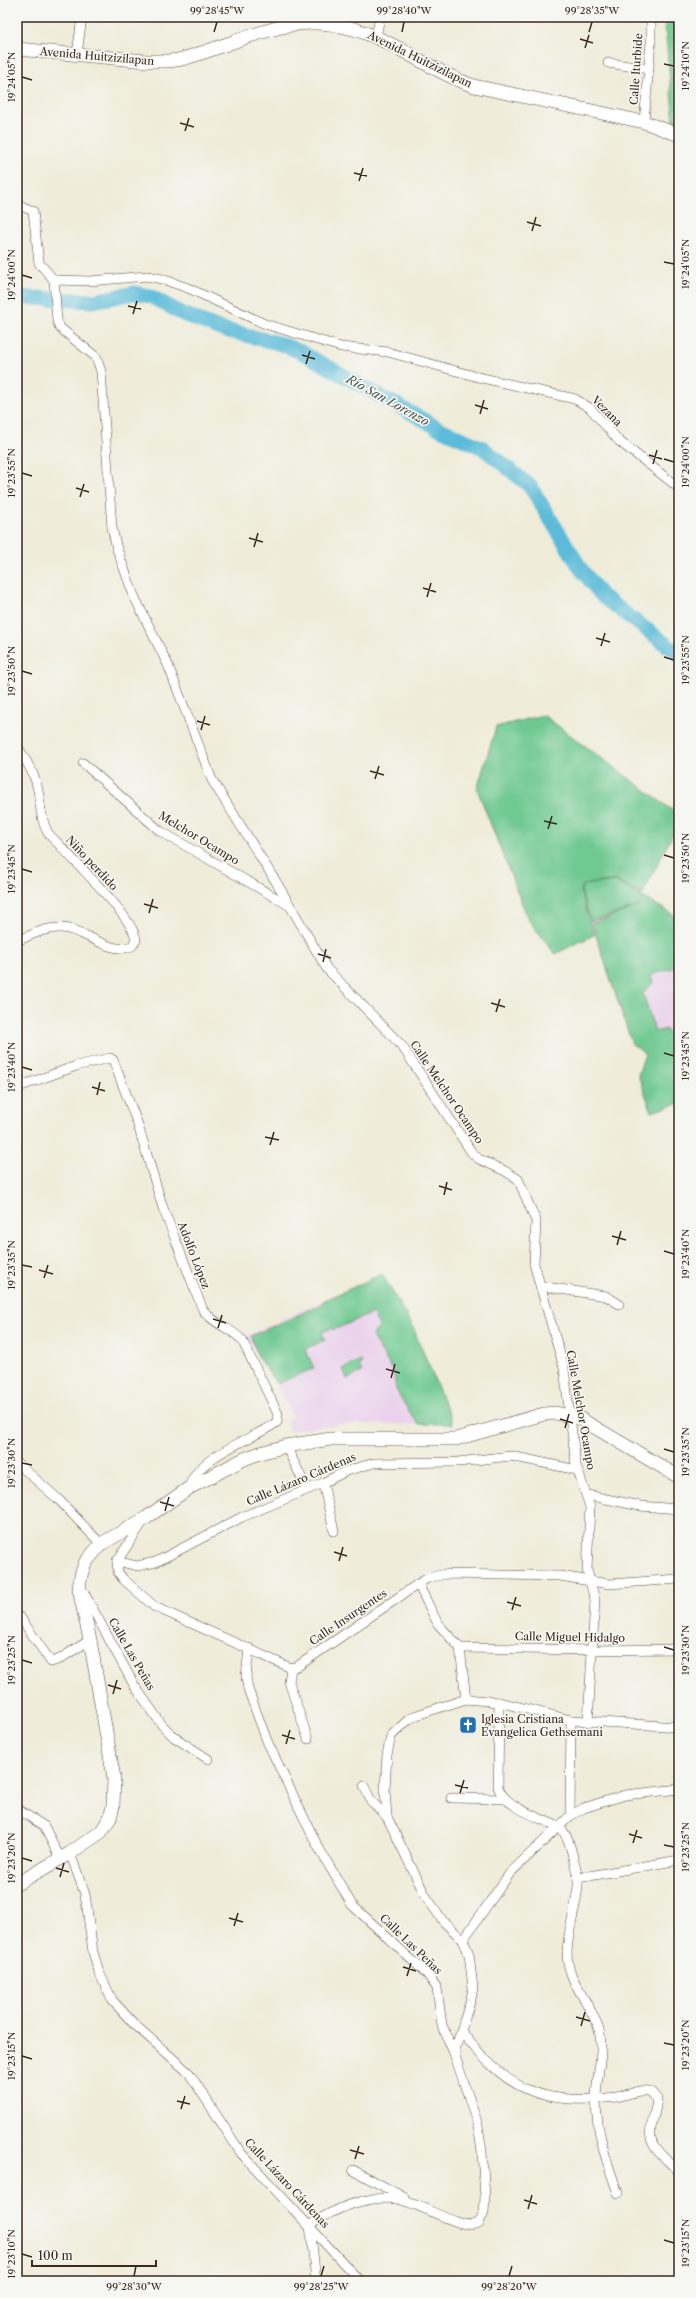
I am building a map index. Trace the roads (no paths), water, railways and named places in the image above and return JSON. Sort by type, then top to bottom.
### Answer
[{"type":"main road","name":"Avenida Huitzizilapan","points":[[17,49],[146,61],[181,59],[268,30],[318,23],[349,27],[376,36],[449,76],[474,86],[563,107],[644,122],[679,135]]},
{"type":"main road","points":[[17,1884],[65,1856],[101,1832],[110,1818],[113,1806],[114,1778],[90,1640],[80,1596],[79,1584],[85,1563],[101,1544],[146,1518],[189,1488],[244,1459],[286,1446],[331,1439],[456,1439],[544,1414],[570,1414],[673,1469],[679,1477]]},
{"type":"street","points":[[76,54],[82,17]]},
{"type":"street","points":[[376,36],[380,17]]},
{"type":"street","name":"Calle Iturbide","points":[[644,122],[649,68],[651,17]]},
{"type":"street","points":[[608,63],[649,68]]},
{"type":"street","points":[[17,204],[33,211],[39,263],[54,285]]},
{"type":"street","name":"Vezana","points":[[54,285],[147,276],[162,279],[188,288],[265,324],[341,347],[388,352],[582,403],[619,441],[679,488]]},
{"type":"street","name":"Calle Melchor Ocampo","points":[[54,285],[57,322],[60,328],[96,358],[101,371],[112,528],[122,565],[134,596],[168,665],[216,788],[291,907],[327,969],[402,1046],[472,1153],[479,1159],[505,1170],[518,1179],[536,1221],[534,1264],[564,1368],[577,1470],[587,1495],[590,1516],[587,1570],[595,1600],[588,1722]]},
{"type":"street","name":"Niño perdido","points":[[17,746],[30,767],[36,782],[43,825],[48,833],[103,890],[133,930],[136,940],[132,946],[125,948],[112,946],[62,928],[44,930],[17,941]]},
{"type":"street","name":"Melchor Ocampo","points":[[83,763],[160,831],[291,907]]},
{"type":"street","name":"Adolfo López","points":[[21,1086],[76,1066],[110,1058],[113,1060],[137,1122],[165,1216],[203,1310],[242,1340],[278,1414],[277,1422],[272,1426],[208,1462],[193,1478],[189,1488]]},
{"type":"street","points":[[540,1286],[606,1296],[619,1304]]},
{"type":"street","points":[[286,1446],[307,1489]]},
{"type":"street","name":"Calle Lázaro Cárdenas","points":[[117,1561],[137,1566],[156,1562],[231,1522],[323,1483],[346,1471],[384,1462],[458,1462],[511,1456],[577,1470]]},
{"type":"street","points":[[17,1463],[58,1500],[101,1544]]},
{"type":"street","points":[[323,1483],[334,1531]]},
{"type":"street","points":[[587,1495],[634,1505],[679,1509]]},
{"type":"street","points":[[146,1518],[121,1551],[116,1566],[120,1576],[146,1601],[290,1668],[289,1682],[308,1739]]},
{"type":"street","name":"Calle Insurgentes","points":[[290,1668],[298,1666],[418,1584],[437,1575],[459,1573],[560,1576],[609,1584],[679,1579]]},
{"type":"street","name":"Calle Las Peñas","points":[[79,1584],[128,1676],[162,1725],[174,1737],[208,1760]]},
{"type":"street","points":[[418,1584],[438,1624],[460,1648],[466,1699]]},
{"type":"street","points":[[20,1616],[51,1662],[58,1660],[90,1640]]},
{"type":"street","name":"Calle Las Peñas","points":[[249,1648],[247,1684],[267,1741],[316,1843],[352,1905],[427,1974],[437,1988],[442,2025],[454,2053],[478,2125],[482,2152],[485,2197],[482,2219],[474,2226],[468,2225],[410,2202]]},
{"type":"street","name":"Calle Miguel Hidalgo","points":[[460,1648],[592,1650],[679,1649]]},
{"type":"street","points":[[454,2053],[473,1988],[469,1954],[463,1940],[444,1921],[428,1900],[387,1817],[385,1790],[387,1756],[391,1736],[404,1723],[417,1716],[466,1699],[499,1702],[571,1720],[679,1727]]},
{"type":"street","points":[[499,1702],[498,1787],[504,1799]]},
{"type":"street","points":[[570,1816],[571,1720]]},
{"type":"street","points":[[364,1786],[371,1801],[387,1817]]},
{"type":"street","points":[[463,1940],[510,1873],[570,1816],[584,1808],[625,1795],[679,1789]]},
{"type":"street","points":[[451,1798],[504,1799],[559,1827],[568,1838],[578,1878],[567,1950],[568,1962],[575,1986],[594,2018],[600,2035],[596,2099],[604,2151],[618,2193]]},
{"type":"street","name":"Calle Lázaro Cárdenas","points":[[17,1809],[44,1826],[65,1856],[85,1894],[93,1952],[99,1972],[112,2000],[134,2024],[189,2073],[240,2152],[310,2225],[360,2281]]},
{"type":"street","points":[[578,1878],[679,1860]]},
{"type":"street","points":[[461,2031],[495,2070],[527,2090],[566,2099],[618,2097],[645,2090],[651,2092],[657,2100],[651,2128],[651,2141],[659,2152],[679,2171]]},
{"type":"street","points":[[353,2170],[410,2202]]},
{"type":"street","points":[[316,2281],[310,2225],[328,2213],[360,2202],[396,2198],[410,2202]]},
{"type":"waterway","name":"Río San Lorenzo","points":[[17,297],[93,301],[135,293],[150,296],[183,314],[221,329],[278,343],[301,352],[438,428],[483,448],[530,486],[581,569],[602,596],[679,654]]},
{"type":"waterway","points":[[671,647],[679,644]]},
{"type":"place","name":"Iglesia Cristiana Evangelica Gethsemani","points":[[468,1725]]}]
